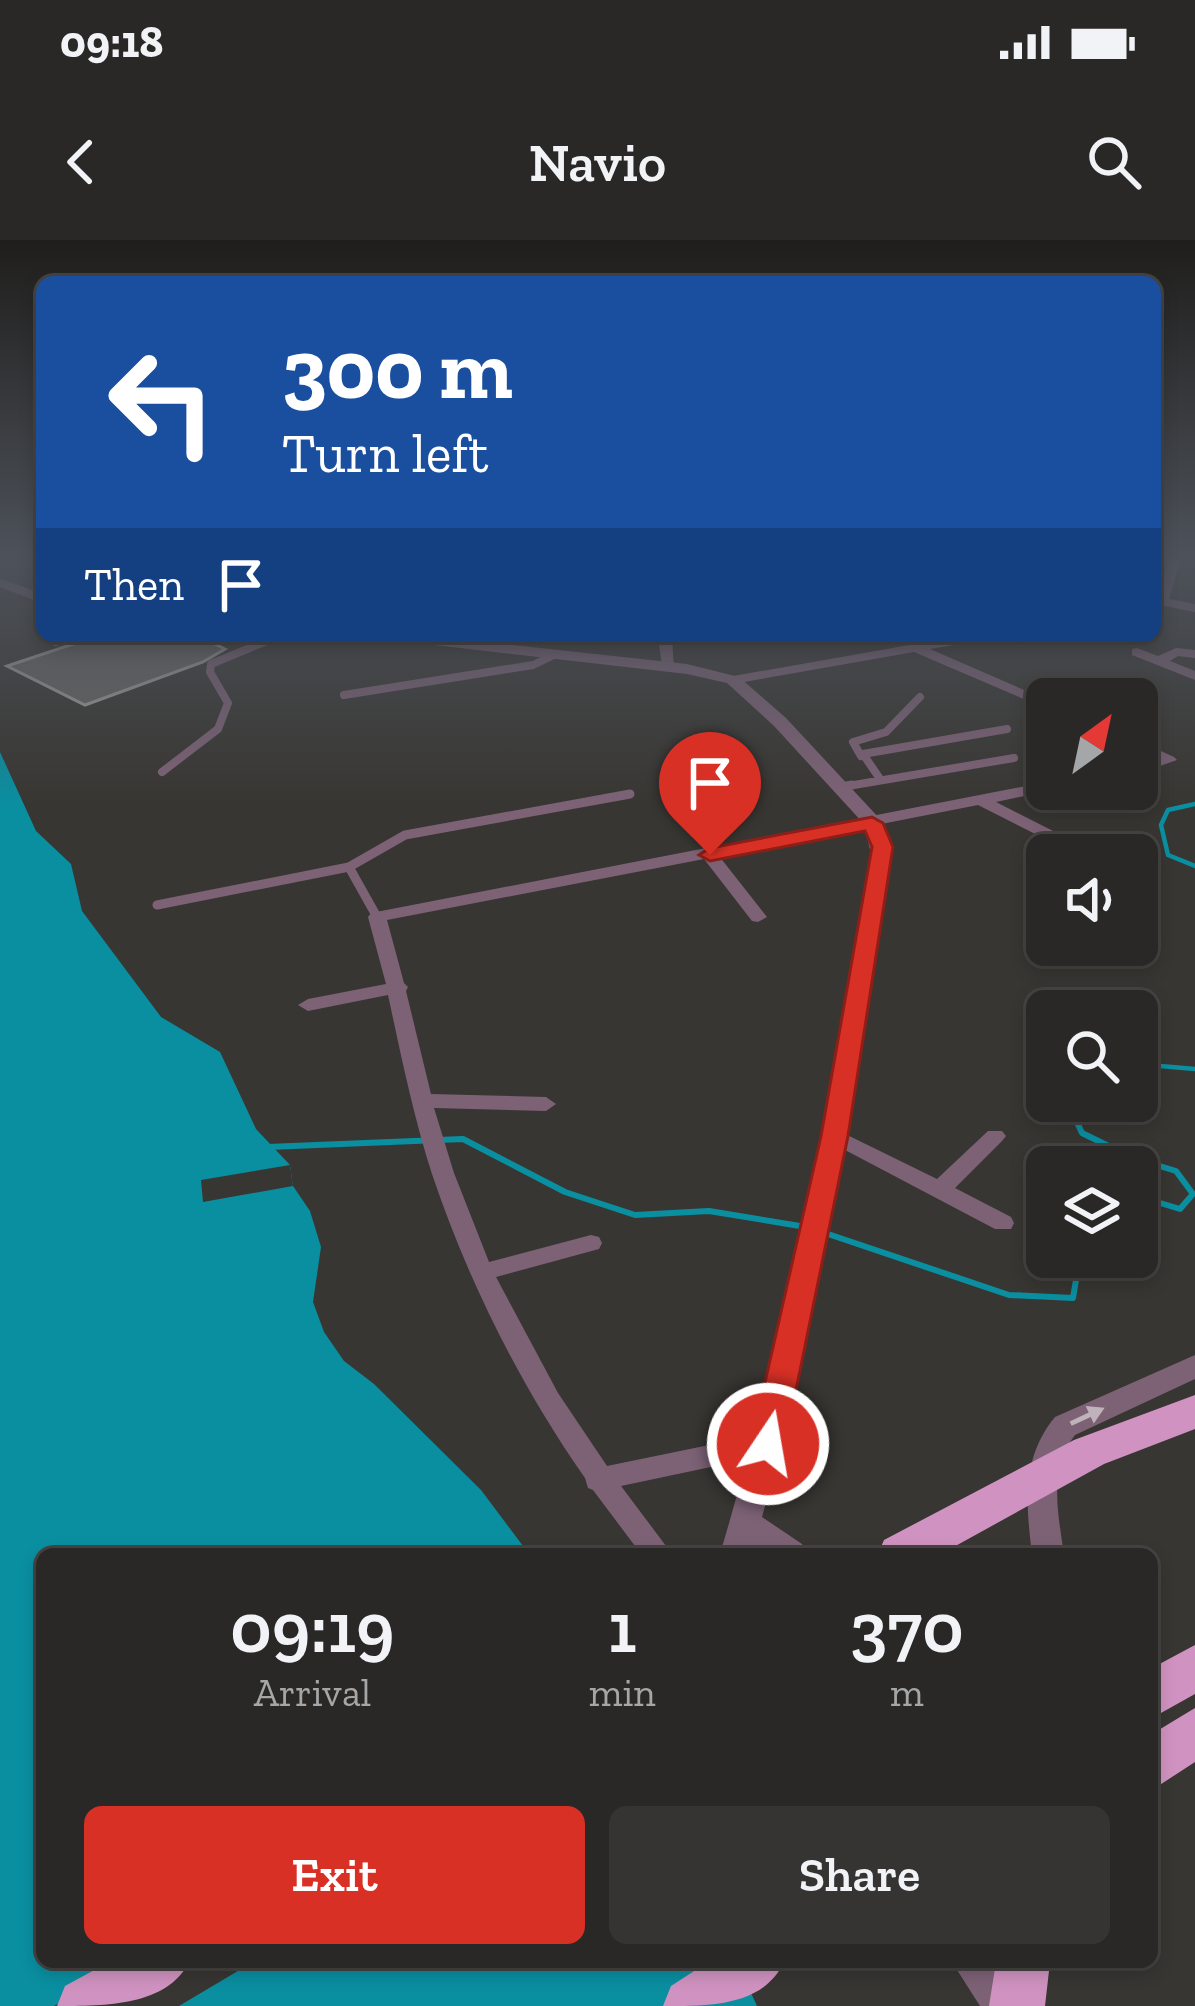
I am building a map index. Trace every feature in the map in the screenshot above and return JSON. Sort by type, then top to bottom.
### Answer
[{"type":"highway","points":[[911,1548],[1089,1452],[1195,1412]]},
{"type":"highway","points":[[1158,1691],[1195,1666]]},
{"type":"highway","points":[[1158,1760],[1195,1732]]},
{"type":"highway","points":[[85,2006],[151,1968]]},
{"type":"highway","points":[[691,2006],[748,1968]]},
{"type":"highway","points":[[1017,2006],[1022,1968]]},
{"type":"street","points":[[446,642],[668,667],[733,680],[945,642]]},
{"type":"street","points":[[666,642],[668,667]]},
{"type":"street","points":[[915,648],[1026,696]]},
{"type":"street","points":[[1137,652],[1195,676]]},
{"type":"street","points":[[1159,661],[1176,652],[1195,654]]},
{"type":"street","points":[[733,680],[842,787],[872,823],[882,858],[835,1136],[768,1444],[741,1538],[772,1548]]},
{"type":"street","points":[[653,1548],[597,1480],[535,1382],[483,1272],[430,1130],[399,987],[377,917],[1026,792]]},
{"type":"street","points":[[984,802],[1047,834]]},
{"type":"street","points":[[710,855],[758,917]]},
{"type":"street","points":[[308,1005],[399,987]]},
{"type":"street","points":[[422,1101],[546,1104]]},
{"type":"street","points":[[835,1136],[1004,1223]]},
{"type":"street","points":[[942,1188],[995,1136]]},
{"type":"street","points":[[483,1272],[591,1244]]},
{"type":"street","points":[[1047,1548],[1042,1501],[1054,1436],[1065,1426],[1195,1366]]},
{"type":"street","points":[[597,1480],[768,1444]]},
{"type":"street","points":[[976,1968],[1005,2006]]},
{"type":"lane","points":[[162,772],[211,736],[222,722],[228,703],[210,671],[211,664],[264,642]]},
{"type":"lane","points":[[344,695],[533,665],[556,654]]},
{"type":"lane","points":[[880,779],[854,741],[886,732],[920,698]]},
{"type":"lane","points":[[861,756],[1007,729]]},
{"type":"lane","points":[[842,787],[1014,758]]},
{"type":"lane","points":[[157,905],[350,866],[405,835],[630,794]]},
{"type":"lane","points":[[350,866],[377,917]]},
{"type":"water","points":[[0,752],[36,831],[71,864],[82,911],[161,1017],[220,1052],[256,1129],[290,1165],[293,1186],[310,1211],[321,1247],[313,1302],[324,1332],[344,1361],[374,1384],[481,1490],[524,1548],[36,1548],[36,1968],[740,1968],[757,2006],[0,2006]]},
{"type":"pier","points":[[290,1165],[293,1186],[203,1202],[201,1180]]},
{"type":"pier","points":[[120,1968],[243,1968],[179,2006],[54,2006]]},
{"type":"building","points":[[79,642],[211,642],[225,649],[203,662],[85,705],[7,666]]},
{"type":"waterway","points":[[1195,804],[1168,810],[1161,825],[1168,855],[1195,866]]},
{"type":"waterway","points":[[1158,1066],[1195,1069]]},
{"type":"waterway","points":[[1077,1122],[1082,1133],[1109,1146]]},
{"type":"waterway","points":[[268,1147],[463,1139],[565,1192],[635,1215],[709,1211],[806,1227]]},
{"type":"waterway","points":[[1158,1166],[1176,1171],[1193,1194],[1180,1209],[1158,1202]]},
{"type":"waterway","points":[[825,1233],[1009,1295],[1073,1298],[1076,1278]]},
{"type":"route","points":[[710,855],[872,823],[882,847],[835,1136],[768,1444]]}]
